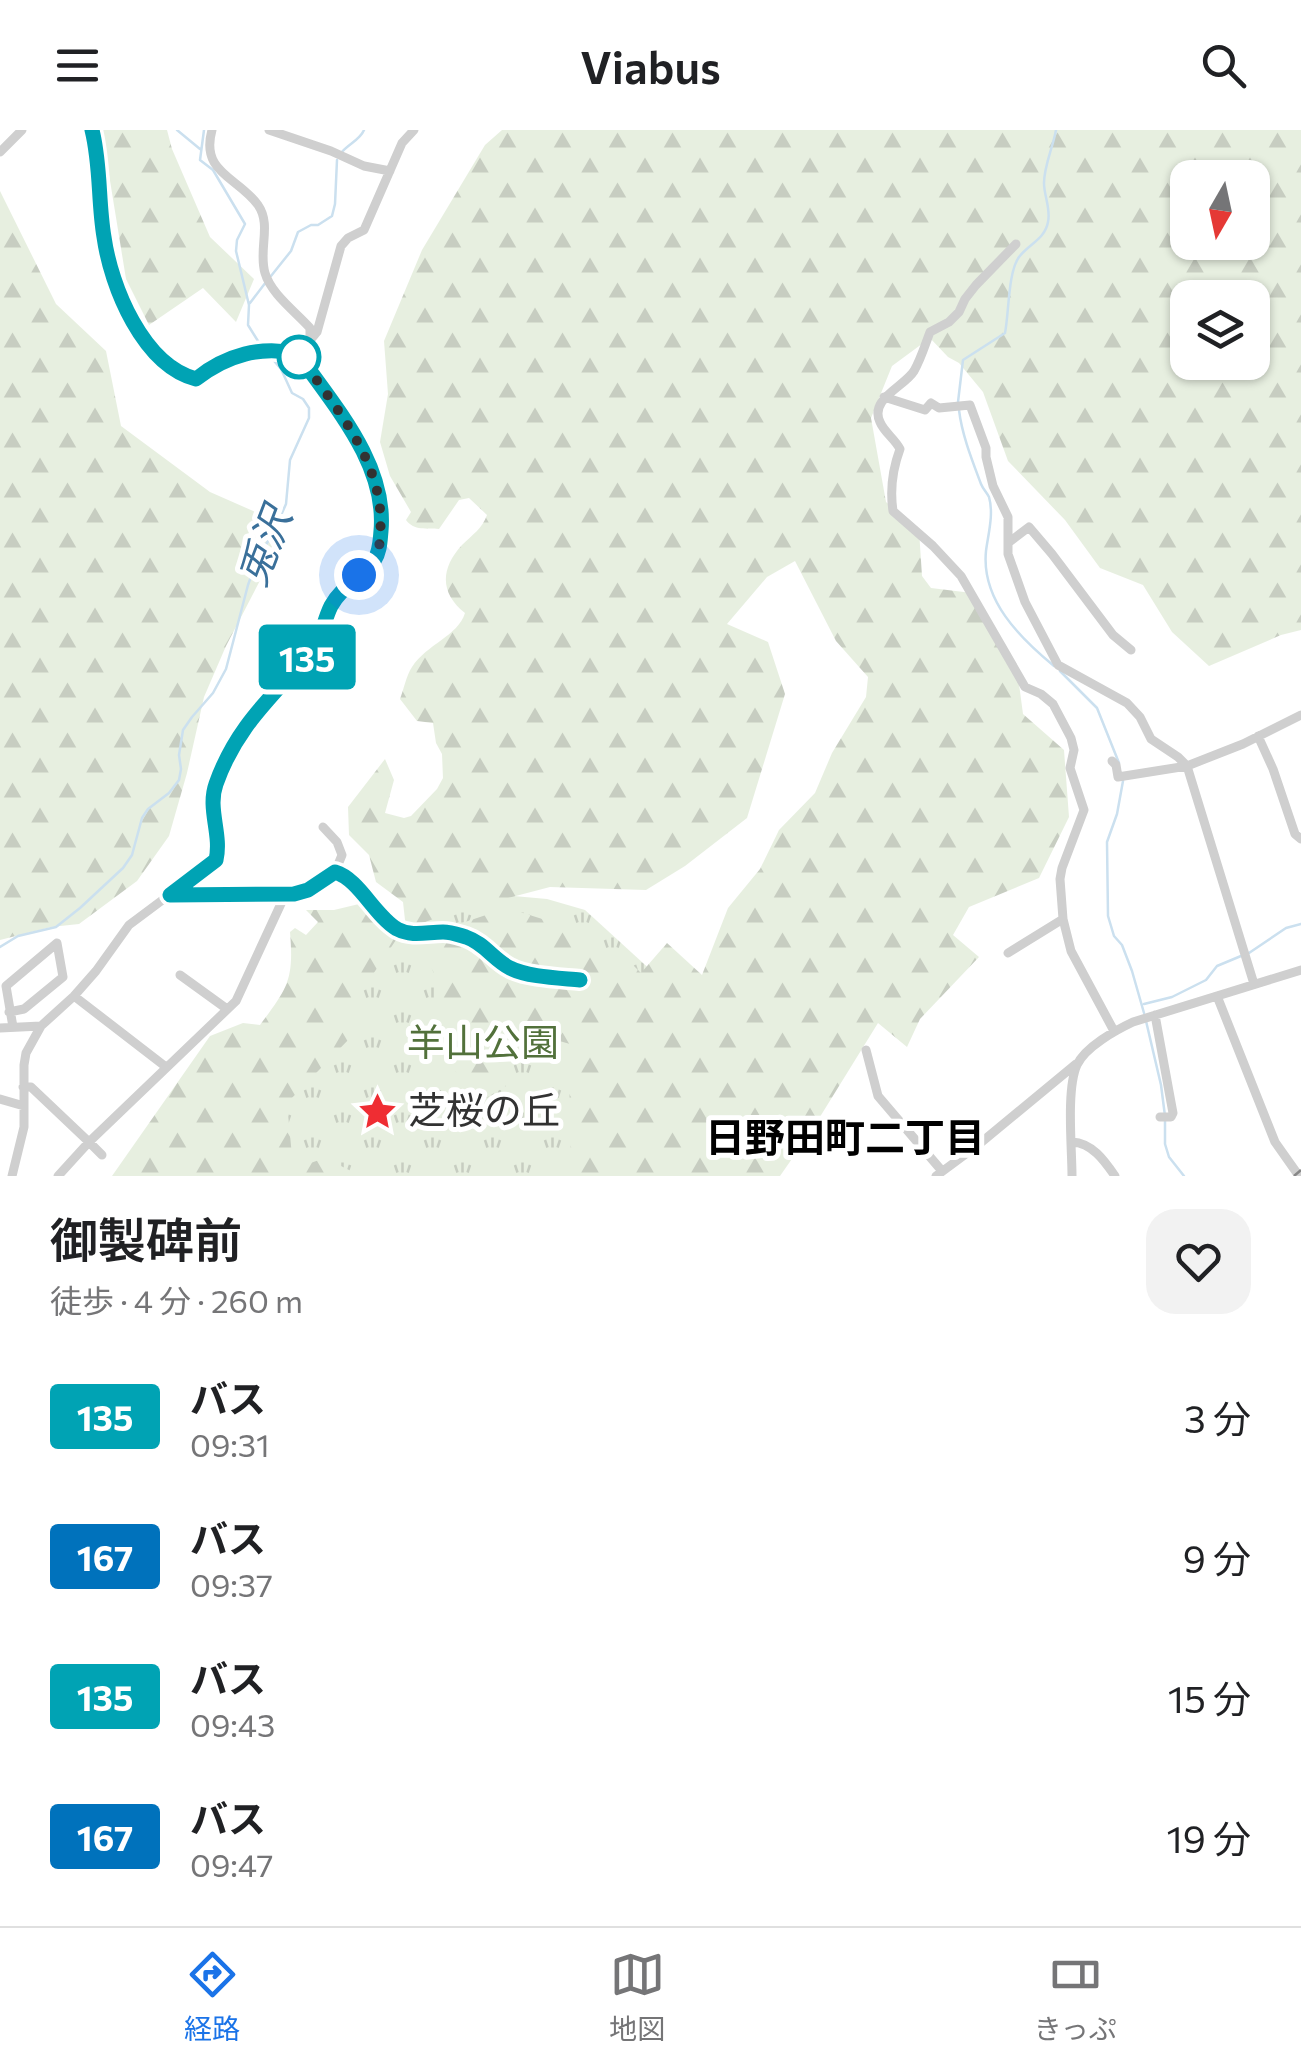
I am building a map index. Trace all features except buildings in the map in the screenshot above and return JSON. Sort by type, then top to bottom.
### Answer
[{"type":"street","points":[[0,152],[22,130]]},
{"type":"street","points":[[12,1176],[24,1127],[26,1053],[41,1026],[96,972],[130,925],[216,860],[212,798],[233,744],[246,724],[312,651],[332,605],[344,589],[374,560],[379,549],[382,514],[370,465],[298,354],[283,350],[250,353],[219,362],[196,379],[180,374],[154,354],[125,308],[111,269],[92,130]]},
{"type":"street","points":[[212,130],[208,146],[211,158],[220,171],[256,202],[265,219],[262,260],[266,278],[310,328],[310,343]]},
{"type":"street","points":[[269,130],[331,150],[364,166],[390,171]]},
{"type":"street","points":[[298,354],[317,332],[342,246],[364,230],[402,143],[414,130]]},
{"type":"street","points":[[1016,244],[965,298],[959,312],[930,332],[914,370],[884,397],[878,418],[900,449],[895,462],[893,511],[934,546],[961,576],[1025,686],[1054,704],[1070,738],[1074,750],[1070,768],[1084,810],[1062,868],[1063,919],[1070,951],[1114,1031]]},
{"type":"street","points":[[884,397],[925,410],[931,403],[939,408],[970,405],[986,448],[993,486],[1008,517],[1008,554],[1025,602],[1058,666],[1128,704],[1140,716],[1152,739],[1187,766],[1254,984]]},
{"type":"street","points":[[1008,543],[1029,527],[1113,635],[1131,650]]},
{"type":"street","points":[[1112,761],[1118,777],[1187,766],[1301,715]]},
{"type":"street","points":[[1258,736],[1294,834],[1301,839]]},
{"type":"street","points":[[170,895],[285,894],[308,890],[335,872],[342,855],[323,826]]},
{"type":"street","points":[[335,872],[344,874],[400,930],[464,936],[515,971],[580,980]]},
{"type":"street","points":[[60,1175],[89,1142],[236,1002],[285,894]]},
{"type":"street","points":[[1008,953],[1063,919]]},
{"type":"street","points":[[9,1012],[24,1009],[64,977],[57,943],[6,986],[9,1012],[12,1028]]},
{"type":"street","points":[[942,1171],[1114,1031],[1301,970]]},
{"type":"street","points":[[180,975],[227,1010]]},
{"type":"street","points":[[74,996],[166,1067]]},
{"type":"street","points":[[1217,996],[1275,1142],[1299,1176]]},
{"type":"street","points":[[1155,1015],[1173,1112],[1164,1117]]},
{"type":"street","points":[[0,1028],[41,1026]]},
{"type":"street","points":[[866,1050],[878,1096],[942,1171],[958,1176]]},
{"type":"street","points":[[1072,1176],[1072,1102],[1078,1062]]},
{"type":"street","points":[[24,1087],[32,1087],[102,1155]]},
{"type":"street","points":[[0,1099],[24,1106]]},
{"type":"street","points":[[1072,1142],[1084,1142],[1105,1161],[1114,1176]]},
{"type":"green space","points":[[97,130],[167,130],[210,237],[254,279],[236,322],[203,288],[149,325],[126,279],[106,156]]},
{"type":"green space","points":[[502,130],[1301,130],[1301,630],[1209,666],[1172,632],[1143,585],[1100,568],[1065,520],[1008,461],[983,392],[959,363],[930,338],[892,366],[871,418],[886,502],[919,530],[922,576],[931,588],[972,593],[1019,684],[1023,714],[1064,750],[1069,817],[1039,878],[969,907],[953,935],[979,957],[920,1019],[907,1047],[878,1023],[780,1176],[572,1176],[571,1053],[590,1055],[570,1044],[506,1026],[496,1069],[506,1086],[474,1105],[449,1060],[437,1022],[434,974],[428,958],[405,942],[507,908],[555,923],[631,963],[641,973],[667,943],[702,975],[728,908],[760,869],[779,830],[815,793],[832,753],[866,697],[868,677],[836,641],[795,561],[767,577],[727,624],[768,642],[785,694],[747,818],[685,866],[646,890],[550,887],[406,929],[403,902],[376,882],[369,855],[349,835],[348,807],[385,759],[394,780],[385,813],[411,816],[443,778],[442,754],[433,723],[417,721],[400,699],[412,667],[449,634],[465,613],[447,589],[447,572],[455,554],[487,515],[469,498],[459,500],[439,529],[409,524],[406,520],[411,512],[390,476],[380,442],[388,394],[384,341],[422,250],[485,145]]},
{"type":"green space","points":[[0,191],[56,304],[106,351],[121,426],[210,492],[260,514],[281,540],[204,697],[169,836],[137,881],[79,924],[0,940]]},
{"type":"green space","name":"羊山公園","points":[[491,894],[547,899],[585,910],[655,974],[577,1176],[250,1176],[254,1087],[396,939],[449,906]]},
{"type":"green space","points":[[359,904],[400,934],[359,995],[351,1037],[287,1103],[293,1167],[325,1158],[361,1176],[112,1176],[210,1036],[243,1023],[260,1025],[287,982],[290,932],[295,928],[306,935],[318,922],[306,910],[334,910]]},
{"type":"waterway","points":[[177,130],[200,149]]},
{"type":"waterway","points":[[204,130],[200,160],[213,170],[245,224],[236,251],[249,305],[248,325],[263,349]]},
{"type":"waterway","points":[[341,153],[364,130]]},
{"type":"waterway","points":[[958,402],[963,360],[1005,333],[1015,264],[1046,228],[1049,212],[1044,177],[1056,130]]},
{"type":"waterway","points":[[271,276],[291,251],[298,232],[332,216],[337,160]]},
{"type":"waterway","points":[[250,303],[266,282]]},
{"type":"waterway","name":"兎沢","points":[[0,947],[18,936],[56,927],[123,868],[132,855],[142,818],[179,780],[183,730],[213,693],[226,669],[248,585],[286,504],[290,460],[309,418],[309,408],[292,393],[281,369],[269,355]]},
{"type":"waterway","points":[[959,410],[968,447],[989,497],[986,569],[990,586],[1016,630],[1054,666]]},
{"type":"waterway","points":[[1060,671],[1097,708],[1119,763]]},
{"type":"waterway","points":[[1123,781],[1107,842],[1108,916],[1132,971],[1144,1013]]},
{"type":"waterway","points":[[1249,953],[1286,928],[1301,924]]},
{"type":"waterway","points":[[1144,1004],[1172,997],[1206,980],[1217,966],[1241,956]]},
{"type":"waterway","points":[[1146,1021],[1161,1085],[1165,1144],[1169,1157],[1184,1176]]},
{"type":"railway","points":[[1294,1176],[1301,1170]]},
{"type":"bus line","name":"135","points":[[92,130],[111,269],[125,308],[154,354],[180,374],[196,379],[219,362],[250,353],[283,350],[298,354],[370,465],[382,514],[379,549],[374,560],[344,589],[332,605],[312,651],[246,724],[233,744],[212,798],[216,860],[170,895],[294,894],[308,890],[335,872],[344,874],[400,930],[464,936],[515,971],[580,980]]},
{"type":"place","name":"芝桜の丘","points":[[378,1111]]},
{"type":"district","name":"日野田町二丁目","points":[[845,1138]]},
{"type":"route","points":[[299,357],[298,354],[352,432],[370,465],[378,491],[382,514],[379,549],[359,575]]}]
